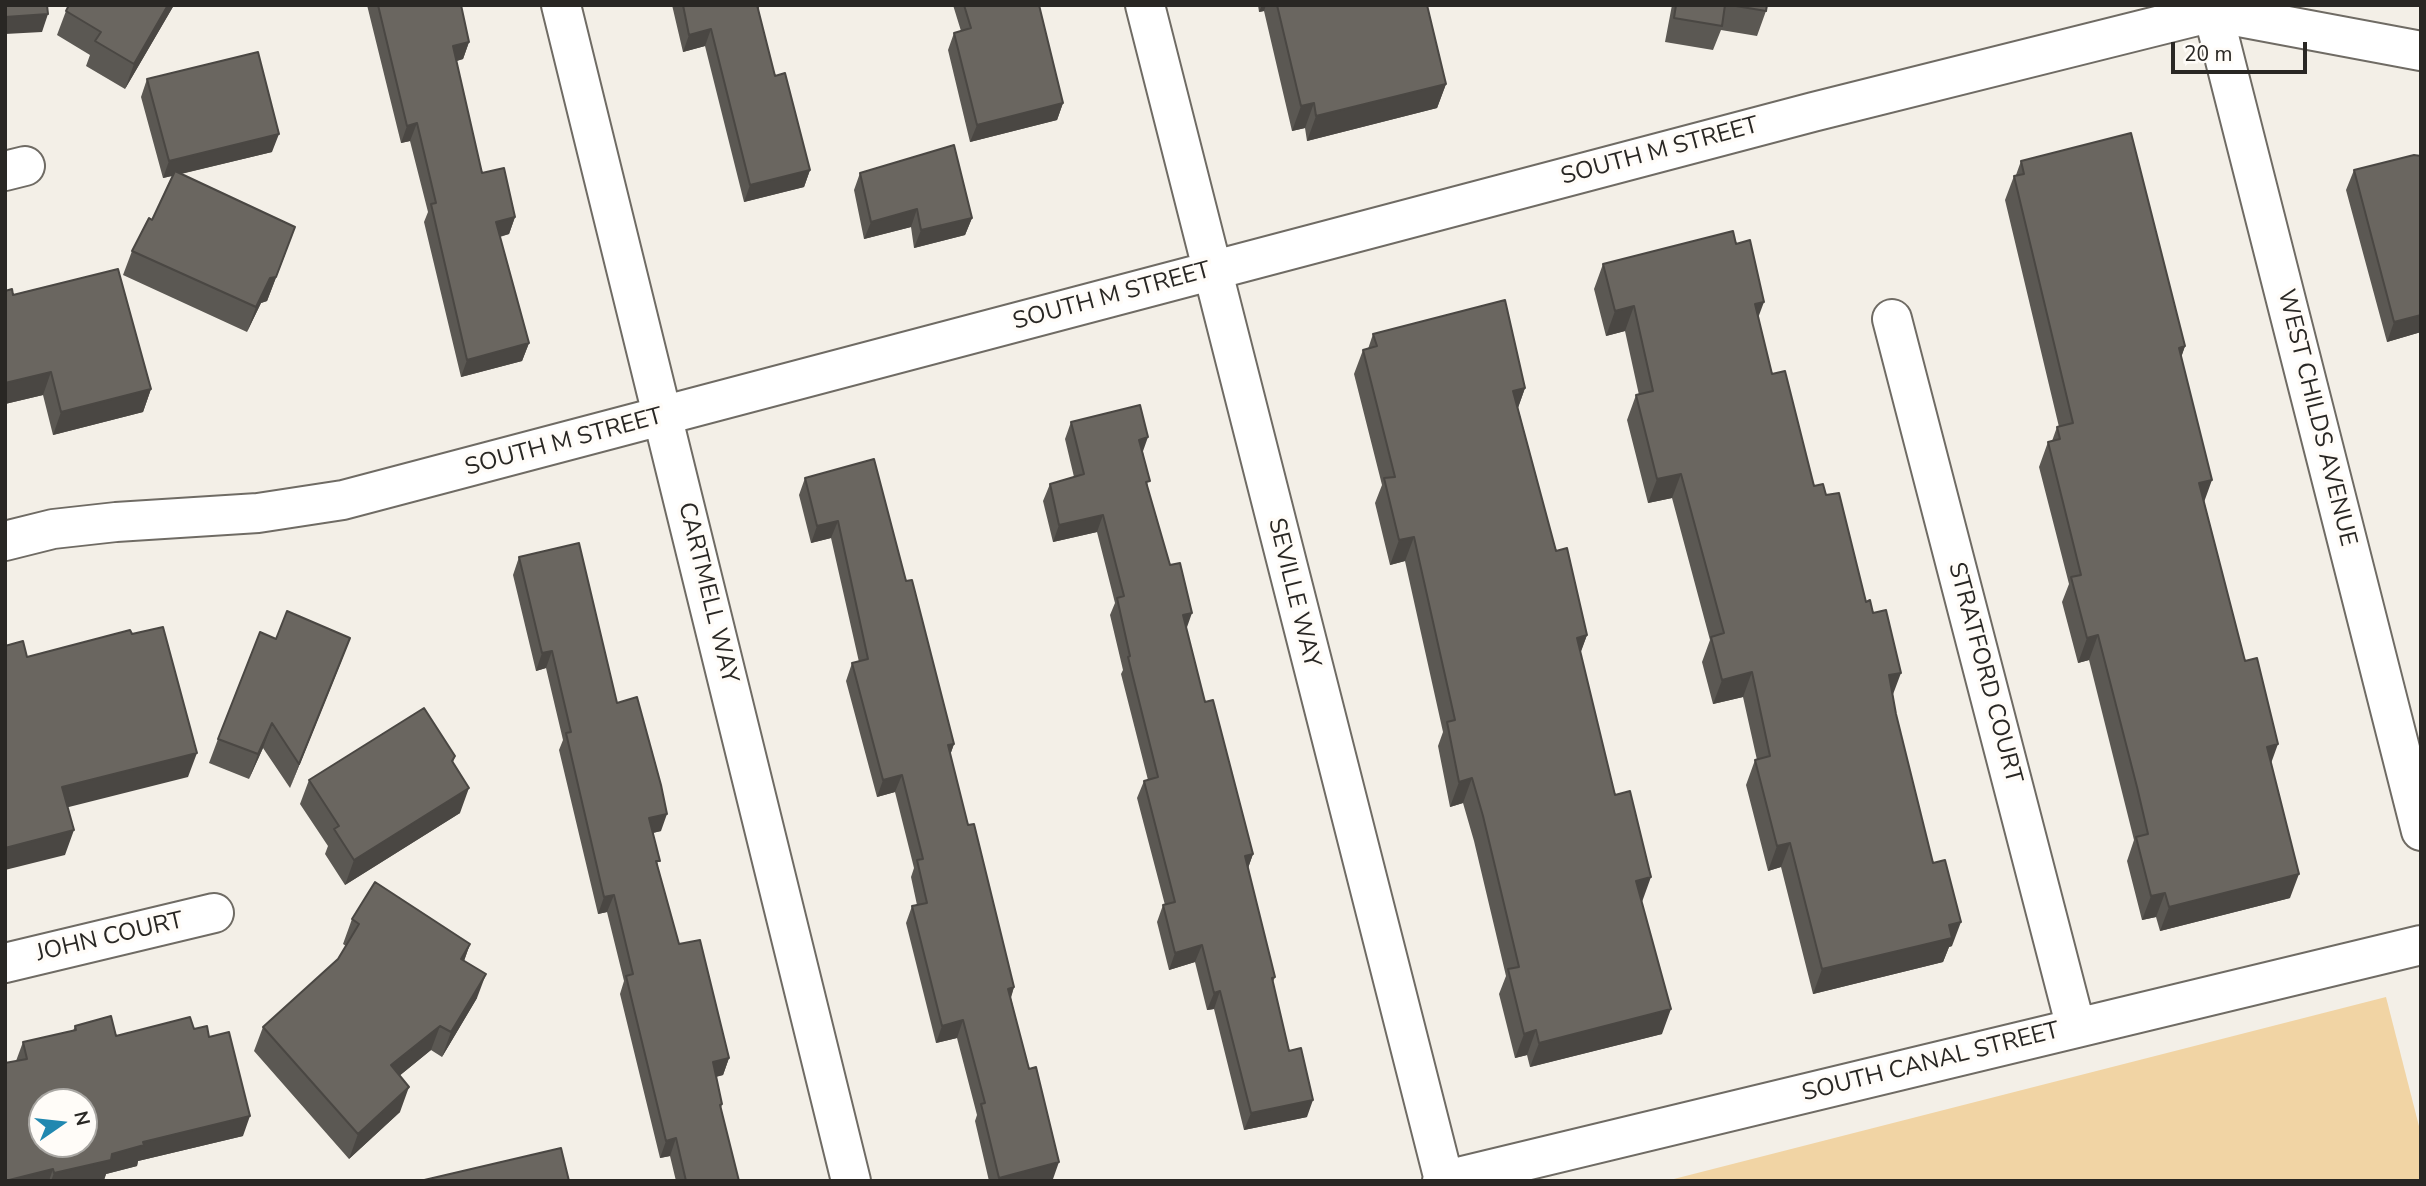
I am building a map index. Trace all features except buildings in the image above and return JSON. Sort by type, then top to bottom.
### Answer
[{"type":"street","name":"CARTMELL WAY","points":[[561,5],[852,1181]]},
{"type":"street","name":"SEVILLE WAY","points":[[1145,5],[1443,1181]]},
{"type":"street","name":"SOUTH M STREET","points":[[5,541],[53,529],[258,513],[343,500],[2212,9]]},
{"type":"street","points":[[2212,9],[2421,51]]},
{"type":"street","name":"WEST CHILDS AVENUE","points":[[2212,9],[2421,831]]},
{"type":"street","name":"STRATFORD COURT","points":[[1892,319],[2076,1028]]},
{"type":"street","name":"JOHN COURT","points":[[5,963],[214,913]]},
{"type":"street","name":"SOUTH CANAL STREET","points":[[1443,1181],[2421,945]]},
{"type":"shaded area","points":[[2386,997],[2421,1134],[2421,1181],[1666,1181]]}]
